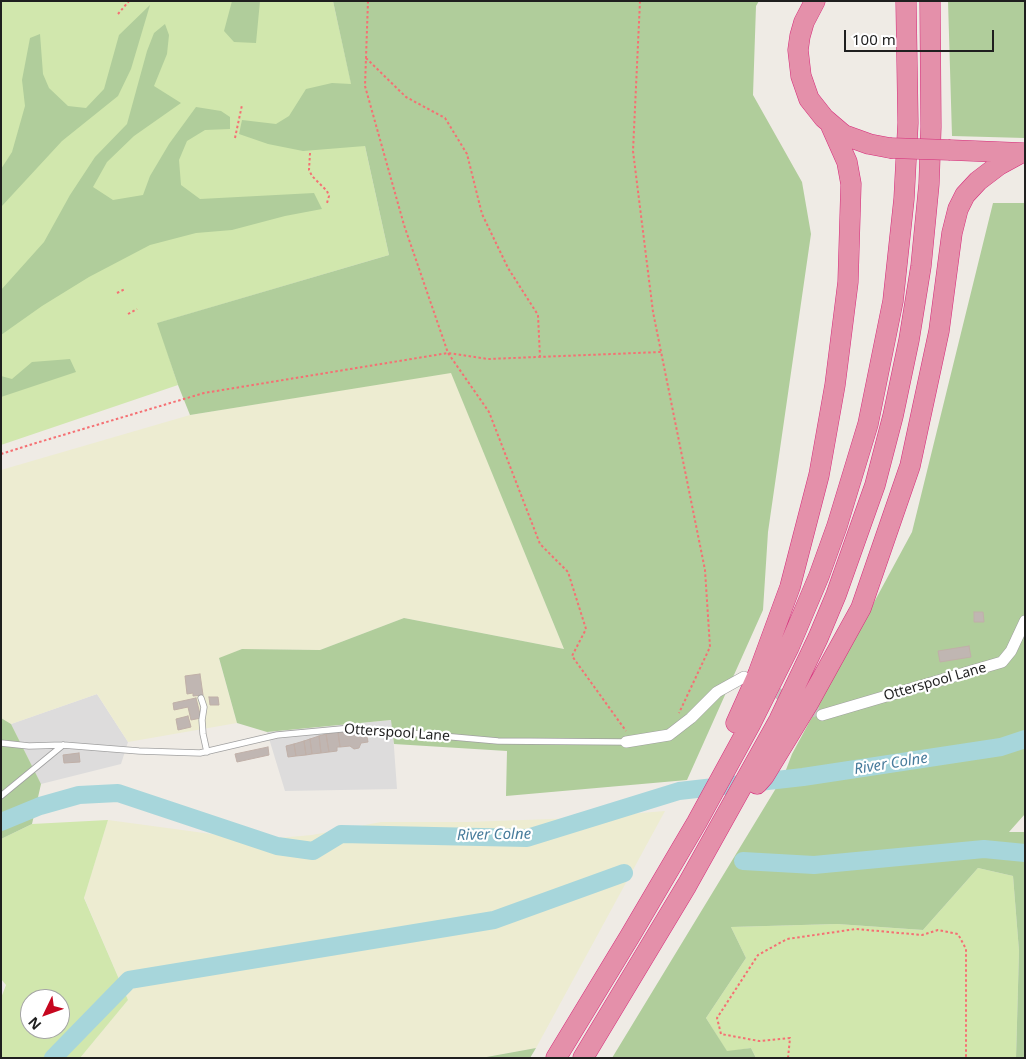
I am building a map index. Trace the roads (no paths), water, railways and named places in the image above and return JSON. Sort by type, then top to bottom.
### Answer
[{"type":"highway","points":[[556,1058],[696,822],[722,764],[771,642],[790,587],[819,475],[835,385],[850,255],[850,172],[831,126],[809,99],[800,76],[798,63],[800,36],[815,1]]},
{"type":"highway","points":[[722,764],[770,686],[819,576],[854,474],[868,424],[892,301],[904,199],[908,123],[906,1]]},
{"type":"highway","points":[[766,760],[836,595],[875,485],[893,416],[909,340],[921,266],[929,184],[932,96],[930,1]]},
{"type":"highway","points":[[831,126],[844,135],[858,141],[890,148],[1023,153]]},
{"type":"highway","points":[[583,1058],[725,819],[809,702],[861,608],[910,466],[939,331],[952,233],[958,209],[965,195],[978,181],[1000,165],[1023,153]]},
{"type":"street","name":"Otterspool Lane","points":[[822,715],[1002,662],[1011,651],[1025,621]]},
{"type":"street","name":"Otterspool Lane","points":[[630,742],[669,736],[692,718],[717,692],[744,677]]},
{"type":"lane","points":[[201,698],[204,707],[202,720],[207,752]]},
{"type":"lane","name":"Otterspool Lane","points":[[1,743],[139,752],[200,753],[277,735],[352,728],[498,741],[630,742]]},
{"type":"lane","points":[[1,796],[63,746]]},
{"type":"waterway","name":"River Colne","points":[[1,822],[40,806],[79,795],[118,793],[277,846],[313,851],[341,834],[527,838],[679,791],[803,777],[1001,747],[1025,739]]},
{"type":"waterway","points":[[743,861],[814,865],[984,849],[1025,853]]},
{"type":"waterway","points":[[53,1058],[129,980],[494,920],[624,873]]},
{"type":"tunnel","points":[[763,686],[822,715]]}]
